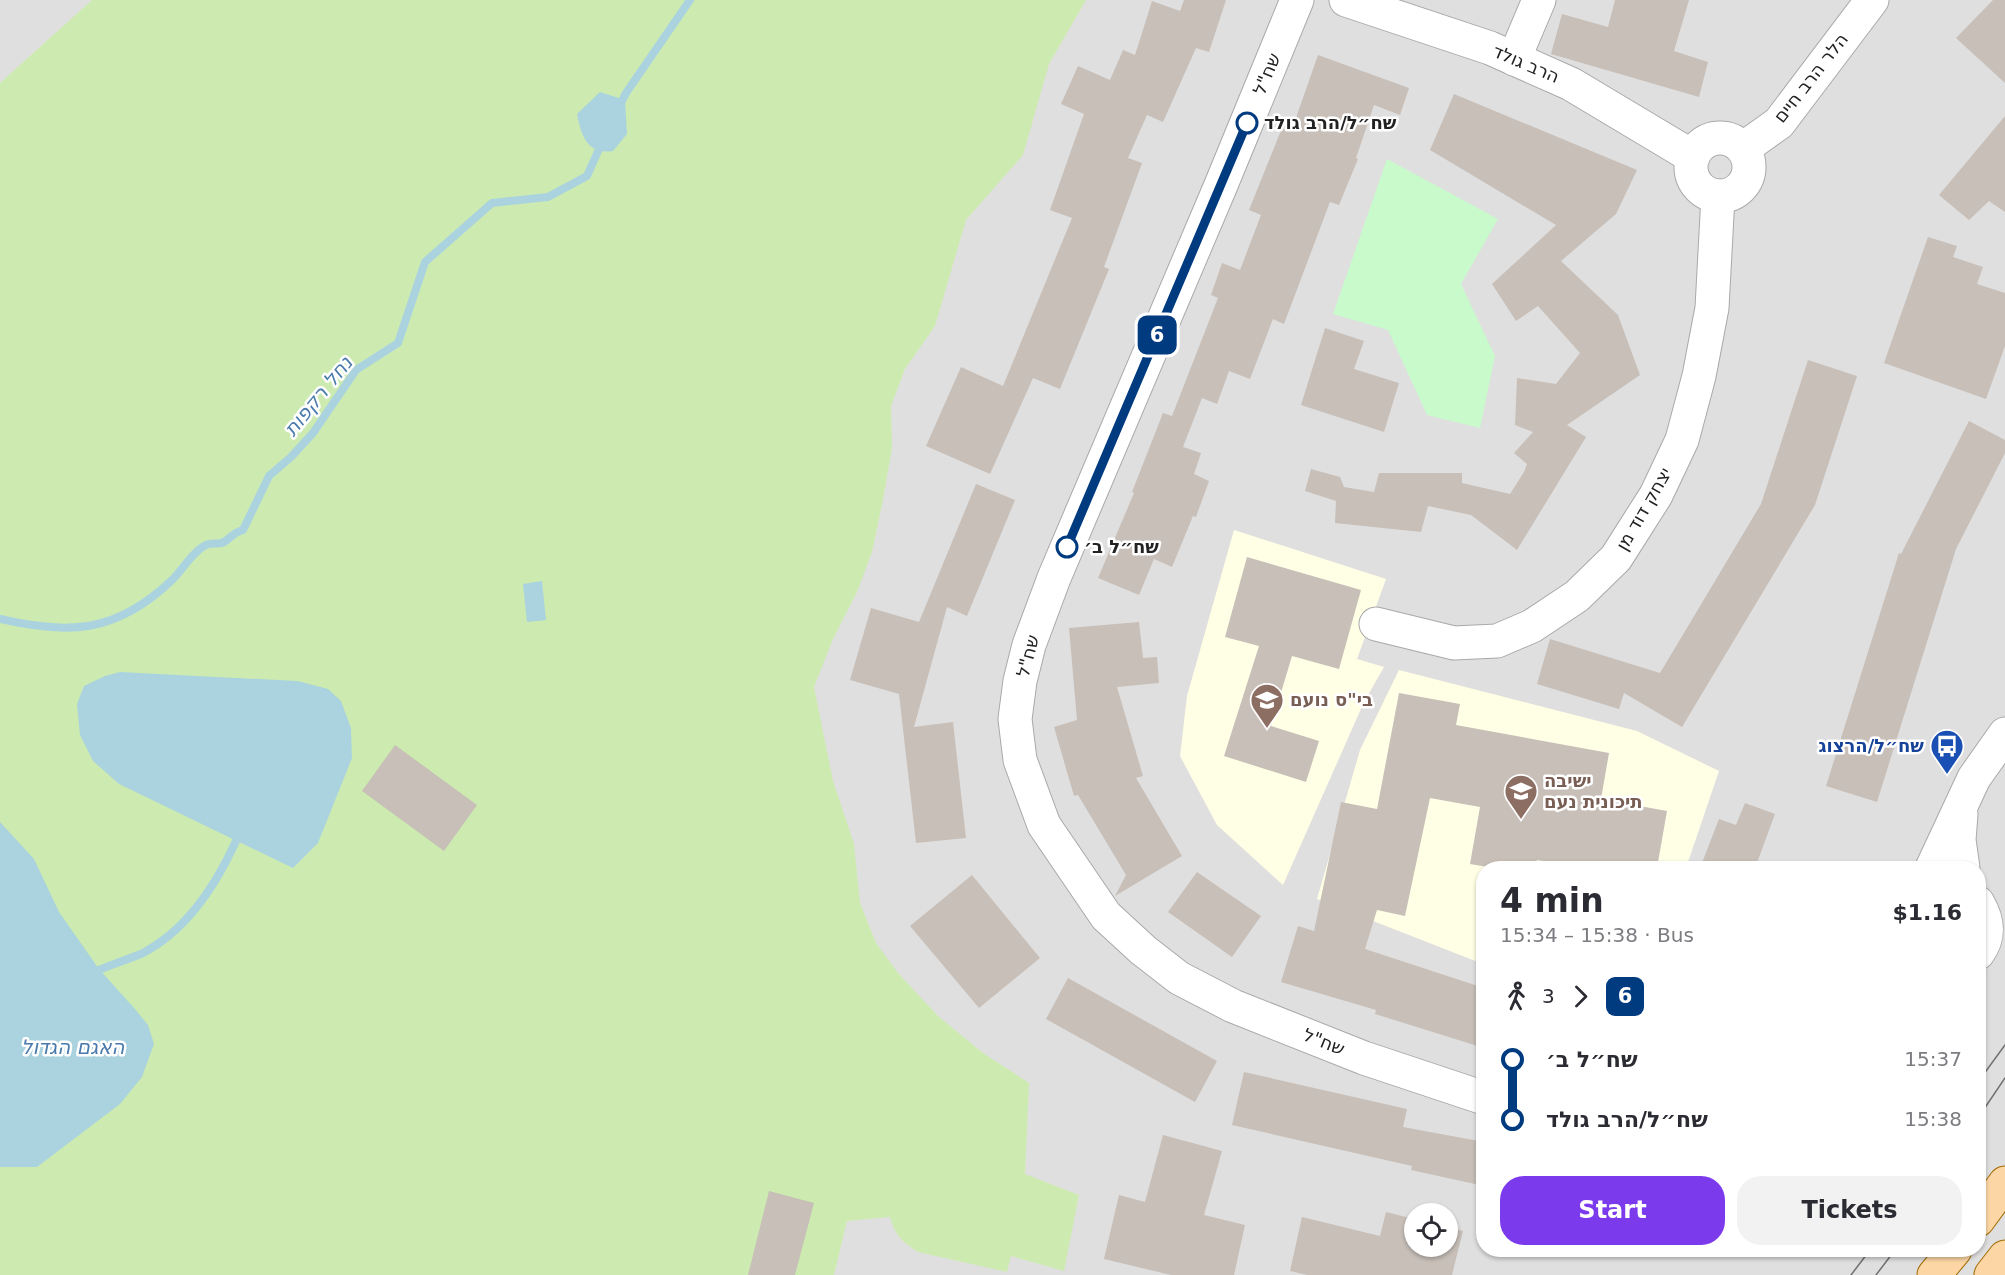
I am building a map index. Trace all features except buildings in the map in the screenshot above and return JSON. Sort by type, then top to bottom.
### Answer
[{"type":"main road","points":[[1986,1209],[2005,1183]]},
{"type":"main road","points":[[1934,1275],[1949,1257]]},
{"type":"main road","points":[[1991,1275],[2005,1257]]},
{"type":"street","name":"שח\"ל","points":[[1297,0],[1226,174],[1054,578],[1029,645],[1020,681],[1015,719],[1020,760],[1044,825],[1106,916],[1143,950],[1179,978],[1233,1006],[1364,1058],[1476,1095]]},
{"type":"street","name":"הרב גולד","points":[[1346,0],[1490,48],[1571,84],[1693,157]]},
{"type":"street","points":[[1514,59],[1539,0]]},
{"type":"street","name":"הלר הרב חיים","points":[[1744,148],[1779,123],[1872,0]]},
{"type":"street","points":[[1725,138],[1744,148],[1750,168],[1748,178],[1738,191],[1718,196],[1698,186],[1691,168],[1693,157],[1705,141],[1725,138]]},
{"type":"street","name":"יצחק דוד מן","points":[[1376,624],[1454,643],[1497,641],[1532,626],[1577,596],[1616,558],[1656,495],[1682,440],[1699,376],[1712,308],[1718,196]]},
{"type":"street","points":[[1935,861],[1974,778],[2005,734]]},
{"type":"street","points":[[1962,861],[1959,840],[1963,799]]},
{"type":"shaded area","points":[[0,0],[2005,0],[2005,1275],[0,1275]]},
{"type":"shaded area","name":"בי\"ס נועם","points":[[1234,530],[1386,579],[1357,659],[1384,667],[1364,702],[1283,885],[1217,825],[1180,756],[1187,696]]},
{"type":"shaded area","name":"ישיבה תיכונית נעם","points":[[1399,670],[1637,731],[1719,771],[1688,861],[1476,861],[1476,961],[1317,899],[1360,750]]},
{"type":"green space","points":[[92,0],[1086,0],[1049,64],[1023,155],[966,220],[935,326],[905,369],[891,406],[892,448],[872,552],[857,592],[833,639],[814,687],[833,781],[854,844],[860,903],[876,943],[898,973],[938,1016],[983,1053],[1029,1083],[1025,1174],[1079,1195],[1064,1271],[1011,1256],[1007,1272],[918,1252],[900,1237],[890,1217],[847,1221],[834,1275],[0,1275],[0,83]]},
{"type":"green space","points":[[1387,159],[1498,219],[1461,284],[1495,356],[1480,428],[1427,415],[1388,330],[1333,314]]},
{"type":"water","points":[[600,92],[625,100],[627,134],[613,151],[597,150],[591,147],[583,136],[577,114]]},
{"type":"water","points":[[542,581],[546,620],[527,622],[523,584]]},
{"type":"water","points":[[120,672],[298,681],[328,689],[341,701],[351,728],[352,758],[318,843],[293,868],[119,784],[93,761],[80,735],[77,704],[84,686]]},
{"type":"water","name":"האגם הגדול","points":[[0,822],[34,859],[59,912],[99,969],[148,1025],[154,1044],[142,1077],[120,1104],[37,1167],[0,1167]]},
{"type":"waterway","name":"נחל רקפות","points":[[619,107],[626,93],[690,0]]},
{"type":"waterway","name":"נחל רקפות","points":[[0,619],[48,627],[70,628],[91,626],[111,620],[151,598],[171,581],[201,548],[208,544],[222,543],[243,530],[269,476],[313,433],[356,370],[398,343],[425,262],[492,203],[548,197],[587,176],[603,140]]},
{"type":"waterway","points":[[99,970],[143,953],[173,932],[209,890],[236,841]]},
{"type":"tram line","points":[[1986,1071],[2005,1045]]},
{"type":"tram line","points":[[1986,1106],[2005,1078]]},
{"type":"tram line","points":[[1851,1275],[1865,1257]]},
{"type":"tram line","points":[[1876,1275],[1890,1257]]},
{"type":"bus line","name":"6","points":[[1067,547],[1247,123]]},
{"type":"place","name":"שח״ל/הרב גולד","points":[[1247,123]]},
{"type":"place","name":"שח״ל ב׳","points":[[1067,547]]},
{"type":"place","name":"בי\"ס נועם","points":[[1267,729]]},
{"type":"place","name":"שח״ל/הרצוג","points":[[1947,775]]},
{"type":"place","name":"ישיבה תיכונית נעם","points":[[1521,820]]}]
